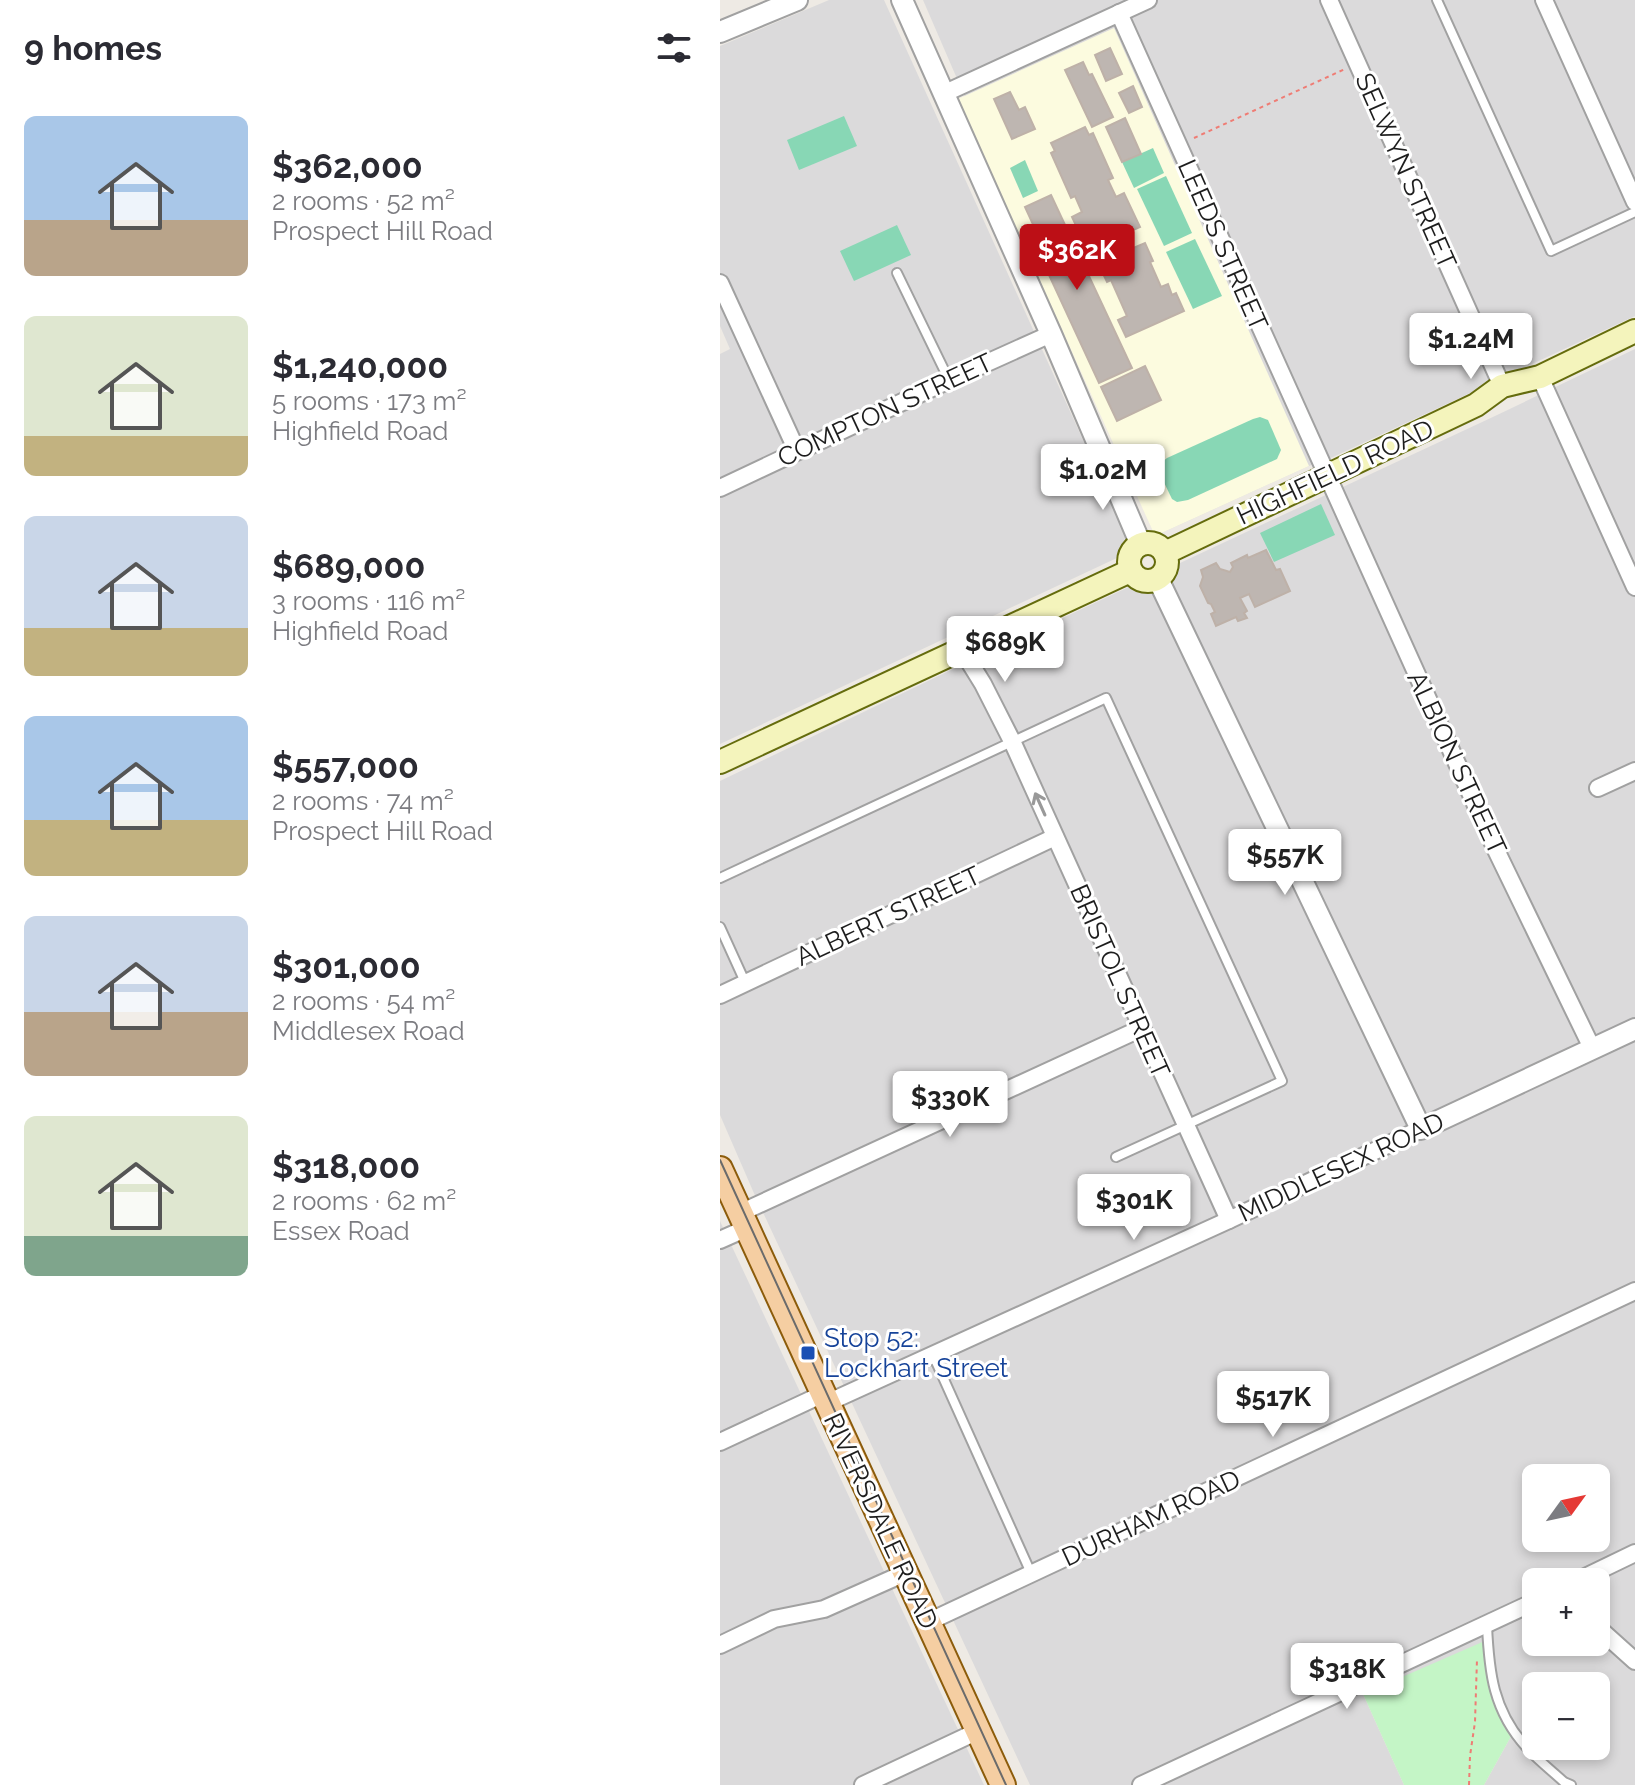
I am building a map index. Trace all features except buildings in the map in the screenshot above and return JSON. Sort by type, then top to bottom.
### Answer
[{"type":"main road","name":"HIGHFIELD ROAD","points":[[1165,553],[1476,405],[1502,386],[1540,377],[1635,331]]},
{"type":"main road","points":[[1154,544],[1165,553],[1168,561],[1166,569],[1158,579],[1149,582],[1141,580],[1130,571],[1131,554],[1141,545],[1154,544]]},
{"type":"main road","points":[[720,762],[1130,571]]},
{"type":"main road","name":"RIVERSDALE ROAD","points":[[720,1169],[1003,1785]]},
{"type":"street","points":[[720,32],[797,0]]},
{"type":"street","points":[[902,0],[1141,545]]},
{"type":"street","points":[[943,94],[1148,0]]},
{"type":"street","name":"SELWYN STREET","points":[[1329,0],[1502,386]]},
{"type":"street","points":[[1544,0],[1635,202]]},
{"type":"street","name":"LEEDS STREET","points":[[1119,13],[1327,476]]},
{"type":"street","points":[[720,283],[797,451]]},
{"type":"street","name":"COMPTON STREET","points":[[720,488],[1051,334]]},
{"type":"street","points":[[1540,377],[1635,587]]},
{"type":"street","name":"ALBION STREET","points":[[1327,476],[1496,850],[1592,1048]]},
{"type":"street","points":[[1158,579],[1421,1129]]},
{"type":"street","name":"BRISTOL STREET","points":[[962,650],[1012,741],[1229,1220]]},
{"type":"street","points":[[1598,788],[1635,771]]},
{"type":"street","name":"ALBERT STREET","points":[[720,995],[1055,837]]},
{"type":"street","points":[[720,1240],[744,1220],[1142,1028]]},
{"type":"street","name":"MIDDLESEX ROAD","points":[[720,1442],[825,1398],[862,1388],[1635,1029]]},
{"type":"street","name":"DURHAM ROAD","points":[[928,1622],[1635,1291]]},
{"type":"street","points":[[1604,1568],[1635,1553]]},
{"type":"street","points":[[720,1645],[774,1619],[824,1609],[905,1573]]},
{"type":"street","points":[[1141,1785],[1522,1608]]},
{"type":"street","points":[[1610,1639],[1635,1661]]},
{"type":"street","points":[[863,1785],[978,1731]]},
{"type":"lane","points":[[1437,0],[1551,251],[1635,212]]},
{"type":"lane","points":[[897,273],[949,380]]},
{"type":"lane","points":[[720,878],[1106,698],[1282,1081],[1116,1157]]},
{"type":"lane","points":[[720,927],[746,983]]},
{"type":"lane","points":[[933,1355],[1031,1574]]},
{"type":"lane","points":[[1487,1624],[1490,1674],[1503,1714],[1527,1749],[1571,1785]]},
{"type":"path","points":[[1178,145],[1357,64]]},
{"type":"path","points":[[1469,1785],[1477,1658]]},
{"type":"shaded area","points":[[829,0],[884,0],[1126,535],[1119,557],[720,744],[720,354],[730,349],[720,326],[720,46]]},
{"type":"shaded area","points":[[923,0],[1635,0],[1635,316],[1155,536]]},
{"type":"shaded area","points":[[1114,28],[1309,466],[1155,536],[958,99]]},
{"type":"shaded area","points":[[1635,349],[1635,1785],[1484,1785],[1514,1731],[1363,1694],[1404,1785],[1030,1785],[720,1115],[720,781]]},
{"type":"shaded area","points":[[720,1221],[984,1785],[720,1785]]},
{"type":"green space","points":[[844,116],[857,146],[799,170],[787,140]]},
{"type":"green space","points":[[1153,148],[1164,173],[1134,188],[1122,162]]},
{"type":"green space","points":[[1025,160],[1038,191],[1023,198],[1010,168]]},
{"type":"green space","points":[[1166,176],[1192,233],[1164,246],[1137,189]]},
{"type":"green space","points":[[897,225],[911,255],[854,281],[840,251]]},
{"type":"green space","points":[[1195,239],[1222,296],[1193,309],[1166,252]]},
{"type":"green space","points":[[1260,417],[1268,420],[1281,450],[1277,459],[1188,500],[1177,502],[1172,499],[1158,470],[1161,463]]},
{"type":"green space","points":[[1321,504],[1335,535],[1274,562],[1260,533]]},
{"type":"green space","points":[[1487,1640],[1490,1674],[1514,1731],[1484,1785],[1404,1785],[1363,1694]]},
{"type":"tram line","points":[[720,1160],[1006,1785]]},
{"type":"place","name":"Stop 52: Lockhart Street","points":[[808,1353]]}]
